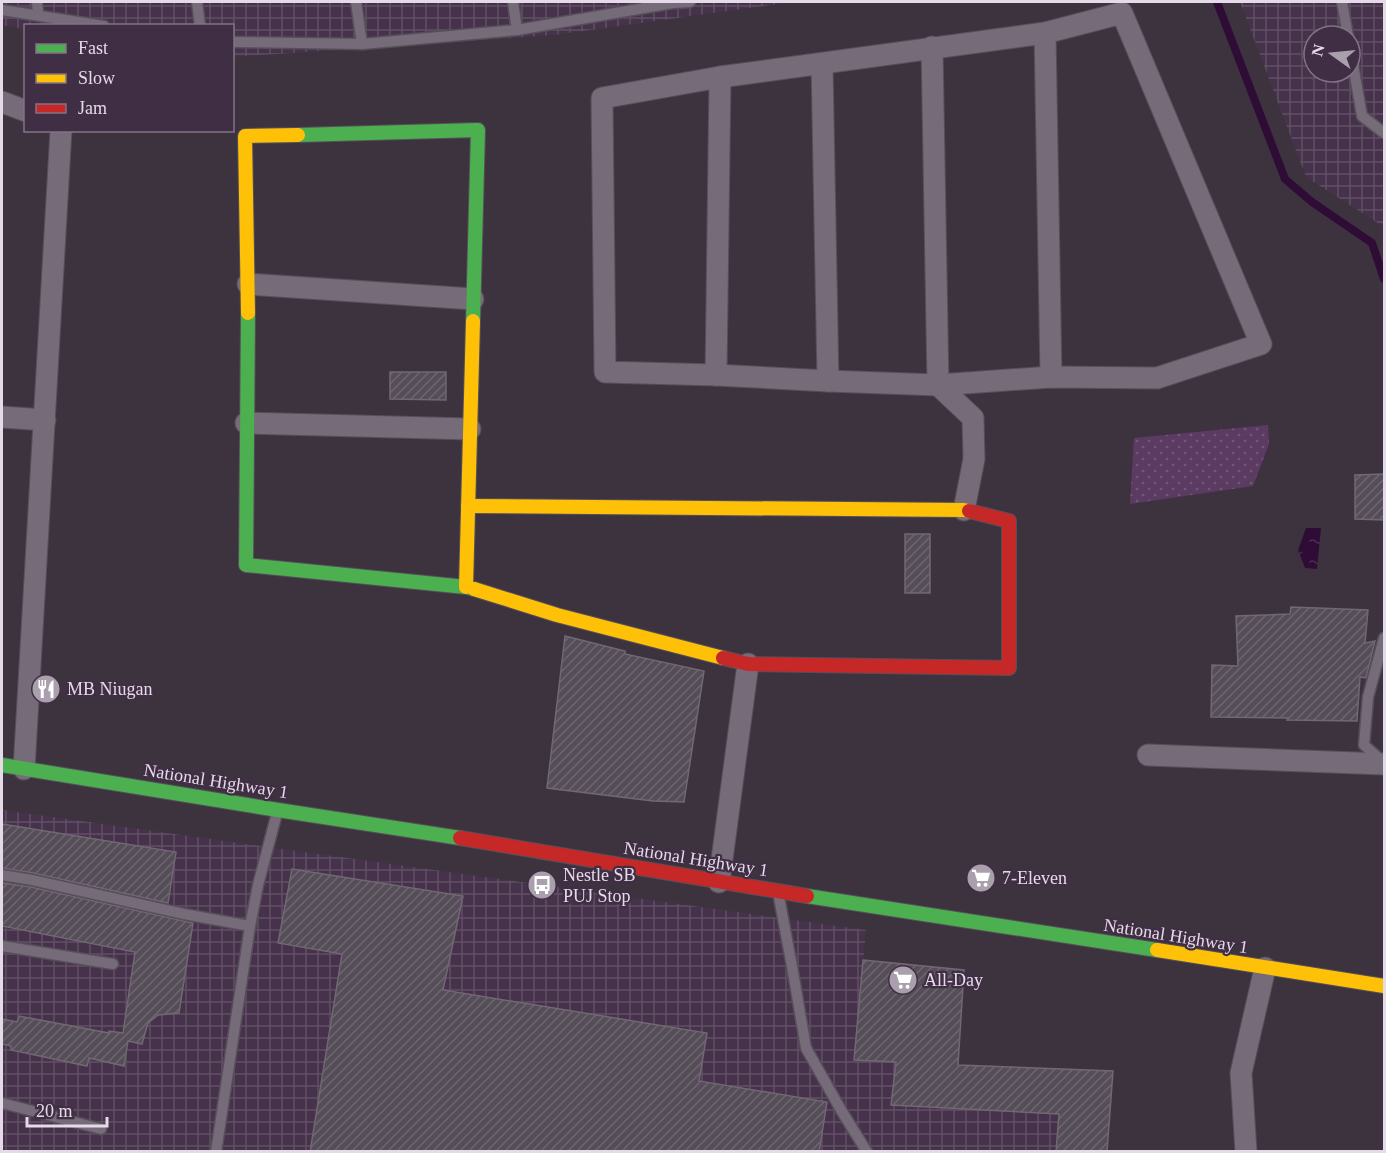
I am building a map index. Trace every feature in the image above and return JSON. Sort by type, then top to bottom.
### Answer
[{"type":"main road","points":[[466,587],[473,299],[478,130],[245,136],[248,285],[246,565],[466,587],[557,615],[747,664],[1009,668],[1009,520],[964,510],[468,506]]},
{"type":"main road","name":"National Highway 1","points":[[2,765],[514,846],[719,882],[1384,986]]},
{"type":"street","points":[[1122,13],[1261,344],[1157,378],[1051,377],[938,384],[605,372],[602,98],[720,77],[1045,33],[1122,13]]},
{"type":"street","points":[[1045,33],[1051,377]]},
{"type":"street","points":[[932,47],[938,384],[973,418],[974,459],[964,510]]},
{"type":"street","points":[[822,64],[828,381]]},
{"type":"street","points":[[716,375],[720,77]]},
{"type":"street","points":[[2,102],[24,110]]},
{"type":"street","points":[[24,769],[61,132]]},
{"type":"street","points":[[248,285],[473,299]]},
{"type":"street","points":[[2,417],[45,420]]},
{"type":"street","points":[[246,423],[470,429]]},
{"type":"street","points":[[719,882],[747,664]]},
{"type":"street","points":[[1148,755],[1384,764]]},
{"type":"street","points":[[1246,1152],[1241,1073],[1265,968]]},
{"type":"lane","points":[[37,2],[38,14]]},
{"type":"lane","points":[[197,2],[200,24]]},
{"type":"lane","points":[[356,2],[362,44]]},
{"type":"lane","points":[[513,2],[517,30]]},
{"type":"lane","points":[[234,42],[362,44],[517,30],[673,2],[690,2]]},
{"type":"lane","points":[[1342,2],[1346,24]]},
{"type":"lane","points":[[2,10],[93,24]]},
{"type":"lane","points":[[1356,84],[1362,116],[1384,133]]},
{"type":"lane","points":[[1384,638],[1368,697],[1364,745],[1384,764]]},
{"type":"lane","points":[[216,1152],[250,926],[258,885],[278,810]]},
{"type":"lane","points":[[2,875],[250,926]]},
{"type":"lane","points":[[778,890],[806,1048],[867,1152]]},
{"type":"lane","points":[[2,946],[113,964]]},
{"type":"lane","points":[[2,1103],[101,1129]]},
{"type":"shaded area","points":[[2,2],[792,2],[554,35],[234,57],[234,24],[24,24],[24,29],[2,25]]},
{"type":"shaded area","points":[[1240,2],[1384,2],[1384,227],[1306,177]]},
{"type":"shaded area","points":[[1268,425],[1269,444],[1253,486],[1130,504],[1134,438]]},
{"type":"shaded area","points":[[2,810],[866,930],[854,1060],[1041,1070],[1113,1071],[1107,1151],[2,1152]]},
{"type":"water","points":[[1306,528],[1321,528],[1317,569],[1305,568],[1298,550]]},
{"type":"building","points":[[390,372],[446,372],[446,400],[390,399]]},
{"type":"building","points":[[1384,474],[1384,520],[1355,519],[1355,475]]},
{"type":"building","points":[[905,534],[930,534],[930,593],[905,593]]},
{"type":"building","points":[[1291,607],[1368,610],[1365,643],[1375,641],[1366,678],[1360,677],[1357,721],[1211,717],[1212,665],[1238,666],[1236,616],[1290,614]]},
{"type":"building","points":[[565,636],[625,651],[625,654],[704,671],[684,802],[653,801],[547,788]]},
{"type":"building","points":[[2,824],[176,852],[168,903],[2,868]]},
{"type":"building","points":[[292,869],[463,896],[443,990],[707,1033],[699,1081],[827,1102],[819,1152],[310,1152],[342,954],[278,943]]},
{"type":"building","points":[[2,883],[31,887],[193,923],[179,1013],[158,1015],[148,1023],[142,1044],[128,1041],[124,1066],[89,1058],[87,1066],[11,1050],[11,1046],[2,1044],[2,1019],[17,1022],[19,1016],[109,1033],[109,1031],[123,1033],[135,952],[2,926]]},
{"type":"building","points":[[863,960],[964,970],[958,1065],[1113,1071],[1107,1152],[1056,1152],[1059,1114],[891,1105],[896,1062],[854,1060]]},
{"type":"waterway","points":[[1217,2],[1285,179],[1312,202],[1372,243],[1384,279]]},
{"type":"traffic: fast","points":[[298,135],[478,130],[473,321]]},
{"type":"traffic: fast","points":[[248,313],[246,565],[474,589]]},
{"type":"traffic: fast","points":[[2,765],[460,838]]},
{"type":"traffic: fast","points":[[807,896],[1157,950]]},
{"type":"traffic: slow","points":[[248,313],[245,136],[298,135]]},
{"type":"traffic: slow","points":[[466,587],[473,321]]},
{"type":"traffic: slow","points":[[468,506],[969,511]]},
{"type":"traffic: slow","points":[[474,589],[557,615],[723,658]]},
{"type":"traffic: slow","points":[[1157,950],[1384,986]]},
{"type":"traffic: jam","points":[[723,658],[748,664],[1009,668],[1009,521],[969,511]]},
{"type":"traffic: jam","points":[[460,838],[807,896]]},
{"type":"place","name":"MB Niugan","points":[[46,689]]},
{"type":"place","name":"7-Eleven","points":[[981,878]]},
{"type":"place","name":"Nestle SB PUJ Stop","points":[[542,885]]},
{"type":"place","name":"All-Day","points":[[903,980]]}]
